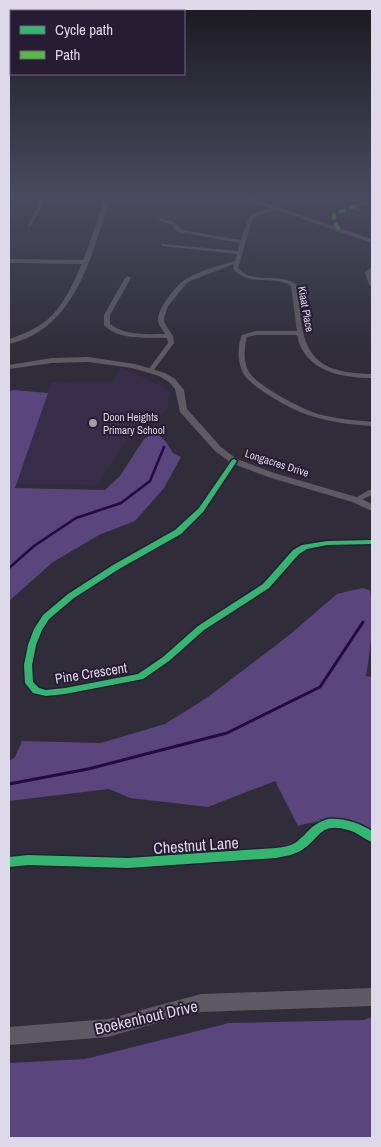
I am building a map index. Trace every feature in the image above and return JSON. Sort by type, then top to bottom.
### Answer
[{"type":"street","points":[[9,342],[37,329],[58,313],[69,298],[88,249]]},
{"type":"street","points":[[190,249],[238,253]]},
{"type":"street","points":[[151,370],[171,344],[170,336],[160,321],[160,314],[188,280],[236,262],[240,249]]},
{"type":"street","points":[[9,261],[83,262]]},
{"type":"street","name":"Kiaat Place","points":[[236,262],[234,266],[237,271],[248,278],[281,279],[294,285],[300,333],[307,353],[322,366],[340,374],[372,376]]},
{"type":"street","points":[[372,269],[368,272],[372,285]]},
{"type":"street","points":[[128,278],[107,315],[108,325],[116,332],[170,336]]},
{"type":"street","points":[[300,333],[256,333],[244,336],[242,342],[243,367],[247,375],[309,414],[372,424]]},
{"type":"street","name":"Longacres Drive","points":[[9,367],[31,363],[87,360],[151,370],[173,381],[179,388],[180,404],[183,410],[218,449],[234,461],[271,475],[356,500],[372,508]]},
{"type":"street","name":"Pine Crescent","points":[[234,461],[201,510],[178,532],[116,567],[72,596],[46,617],[38,629],[28,665],[29,683],[36,691],[46,693],[64,691],[140,677],[160,663],[201,628],[266,586],[296,552],[304,547],[327,543],[372,542]]},
{"type":"street","points":[[356,500],[372,492]]},
{"type":"street","name":"Chestnut Lane","points":[[9,862],[28,860],[128,863],[276,853],[295,848],[309,839],[320,827],[335,823],[349,825],[372,837]]},
{"type":"street","name":"Boekenhout Drive","points":[[9,1036],[108,1028],[177,1008],[201,1004],[372,997]]},
{"type":"shaded area","name":"Doon Heights Primary School","points":[[121,367],[170,390],[167,411],[130,435],[98,485],[16,484],[51,382],[113,381]]},
{"type":"shaded area","points":[[9,391],[48,393],[15,488],[105,490],[120,476],[144,439],[154,433],[163,439],[173,453],[181,457],[164,488],[135,521],[99,535],[53,562],[9,601]]},
{"type":"shaded area","points":[[362,588],[370,590],[372,612],[371,644],[366,676],[372,677],[372,831],[353,823],[336,820],[318,821],[298,826],[275,781],[208,807],[130,798],[109,789],[9,801],[9,761],[15,757],[22,741],[101,743],[165,724],[208,697],[288,636],[337,594]]},
{"type":"shaded area","points":[[372,1017],[372,1138],[9,1138],[9,1063],[85,1059],[229,1023],[363,1020]]},
{"type":"waterway","points":[[9,568],[34,546],[76,518],[121,503],[150,481],[164,447]]},
{"type":"waterway","points":[[9,784],[88,769],[227,733],[320,687],[363,622]]},
{"type":"cycle path","points":[[234,461],[201,510],[178,532],[116,567],[71,596],[46,617],[38,629],[28,665],[29,683],[36,691],[46,693],[65,691],[140,677],[166,659],[201,628],[266,586],[296,552],[305,547],[327,543],[372,542]]},
{"type":"cycle path","points":[[9,862],[28,860],[128,863],[276,853],[295,848],[302,844],[317,828],[334,823],[355,827],[372,837]]},
{"type":"place","name":"Doon Heights Primary School","points":[[93,423]]}]
